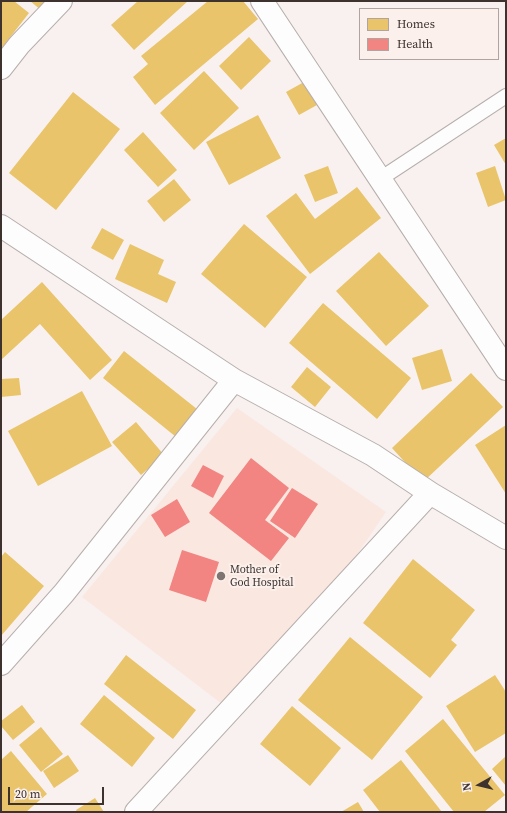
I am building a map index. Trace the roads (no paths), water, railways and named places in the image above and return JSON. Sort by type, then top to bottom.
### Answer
[{"type":"street","points":[[1,68],[19,46],[61,1]]},
{"type":"street","points":[[262,1],[506,369]]},
{"type":"street","points":[[2,229],[234,380],[373,455],[430,493],[506,538]]},
{"type":"street","points":[[1,664],[64,593],[234,380]]},
{"type":"street","points":[[136,812],[430,493]]},
{"type":"lane","points":[[380,179],[506,96]]},
{"type":"place","name":"Mother of God Hospital","points":[[221,576]]}]
